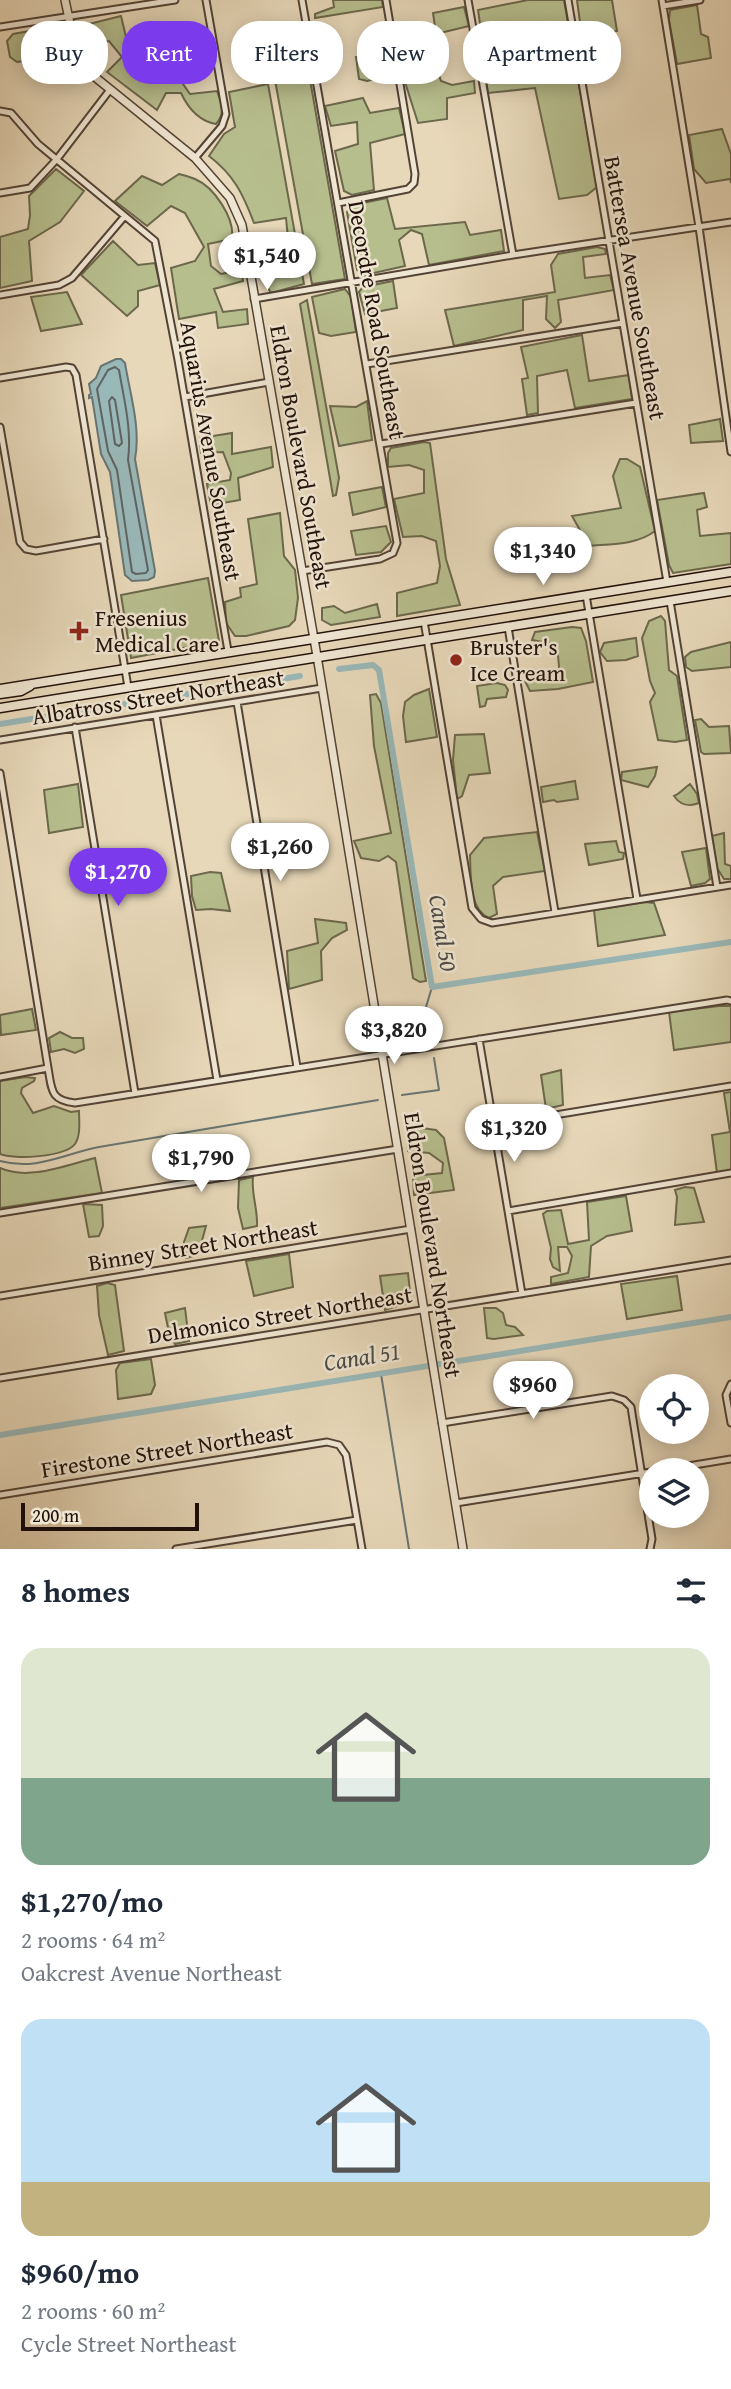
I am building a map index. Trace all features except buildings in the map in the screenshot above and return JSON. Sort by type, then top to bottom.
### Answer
[{"type":"main road","points":[[0,689],[731,572]]},
{"type":"main road","points":[[0,708],[731,591]]},
{"type":"main road","points":[[0,695],[24,690],[35,683]]},
{"type":"street","name":"Eldron Boulevard Southeast","points":[[65,0],[75,47],[90,73],[195,159],[236,208],[242,225],[317,656]]},
{"type":"street","points":[[0,27],[175,0]]},
{"type":"street","points":[[195,159],[222,126],[226,114],[206,0]]},
{"type":"street","name":"Decordre Road Southeast","points":[[302,0],[397,543],[393,553],[380,559],[302,571]]},
{"type":"street","points":[[338,203],[408,189],[414,183],[415,174],[386,0]]},
{"type":"street","points":[[468,0],[513,255]]},
{"type":"street","name":"Battersea Avenue Southeast","points":[[568,0],[667,582]]},
{"type":"street","points":[[699,0],[663,3],[731,452]]},
{"type":"street","points":[[0,193],[30,188],[57,159],[109,91]]},
{"type":"street","name":"Aquarius Avenue Southeast","points":[[0,111],[11,113],[38,144],[155,241],[185,397],[228,651]]},
{"type":"street","points":[[0,295],[59,285],[72,278],[124,217]]},
{"type":"street","points":[[254,299],[513,255],[731,222]]},
{"type":"street","points":[[367,364],[623,323]]},
{"type":"street","points":[[0,378],[66,367],[72,368],[76,374],[128,687]]},
{"type":"street","points":[[185,397],[269,382]]},
{"type":"street","points":[[381,444],[636,403]]},
{"type":"street","points":[[0,427],[20,542],[26,549],[36,551],[104,539]]},
{"type":"street","points":[[586,595],[637,899]]},
{"type":"street","points":[[670,601],[717,887]]},
{"type":"street","points":[[424,621],[472,908],[481,919],[492,923],[731,885]]},
{"type":"street","points":[[508,627],[555,912]]},
{"type":"street","name":"Eldron Boulevard Northeast","points":[[317,656],[463,1549]]},
{"type":"street","name":"Albatross Street Northeast","points":[[0,740],[322,688]]},
{"type":"street","points":[[237,702],[298,1067]]},
{"type":"street","points":[[156,715],[217,1080]]},
{"type":"street","points":[[75,727],[135,1093]]},
{"type":"street","points":[[0,773],[48,1068],[53,1094],[61,1101],[75,1103],[731,1001]]},
{"type":"street","points":[[479,1040],[522,1294]]},
{"type":"street","points":[[0,1077],[48,1068]]},
{"type":"street","points":[[494,1125],[731,1086]]},
{"type":"street","points":[[0,1213],[398,1149]]},
{"type":"street","points":[[508,1210],[731,1174]]},
{"type":"street","name":"Binney Street Northeast","points":[[0,1296],[411,1229]]},
{"type":"street","name":"Delmonico Street Northeast","points":[[0,1378],[731,1260]]},
{"type":"street","points":[[731,1384],[726,1395],[731,1423]]},
{"type":"street","points":[[443,1423],[612,1395],[624,1400],[631,1407],[640,1458]]},
{"type":"street","name":"Firestone Street Northeast","points":[[0,1495],[327,1442],[339,1445],[348,1461],[357,1520]]},
{"type":"street","points":[[709,1463],[731,1459]]},
{"type":"street","points":[[456,1503],[639,1473]]},
{"type":"street","points":[[176,1549],[357,1520],[362,1549]]},
{"type":"street","points":[[650,1528],[650,1549]]},
{"type":"green space","points":[[333,0],[382,0],[383,7],[315,18],[315,14],[334,7]]},
{"type":"green space","points":[[528,0],[564,0],[568,21],[480,21],[478,10]]},
{"type":"green space","points":[[577,0],[612,0],[615,21],[580,21]]},
{"type":"green space","points":[[697,5],[701,34],[708,37],[711,58],[677,64],[669,20],[670,10]]},
{"type":"green space","points":[[464,7],[468,21],[463,21],[463,27],[449,31],[449,21],[434,21],[433,13]]},
{"type":"green space","points":[[121,16],[122,57],[108,41],[108,21],[101,21]]},
{"type":"green space","points":[[21,33],[21,61],[10,57],[7,41],[13,34]]},
{"type":"green space","points":[[122,57],[122,83],[108,71]]},
{"type":"green space","points":[[123,84],[183,84],[190,94],[217,91],[222,112],[216,124],[204,120],[187,104],[181,93],[166,93],[157,110]]},
{"type":"green space","points":[[268,84],[304,284],[271,293],[260,274],[286,264],[290,259],[286,218],[254,223],[237,186],[225,170],[209,156],[224,134],[235,127],[229,92]]},
{"type":"green space","points":[[276,84],[311,84],[345,279],[312,284]]},
{"type":"green space","points":[[406,84],[474,84],[475,93],[447,98],[447,119],[418,123]]},
{"type":"green space","points":[[486,84],[579,84],[597,187],[587,195],[559,199],[535,88],[488,93]]},
{"type":"green space","points":[[363,98],[370,113],[399,108],[405,134],[370,143],[374,190],[352,195],[344,191],[335,151],[358,144],[357,122],[331,126],[325,106]]},
{"type":"green space","points":[[722,129],[731,154],[731,183],[730,179],[706,183],[694,169],[689,135]]},
{"type":"green space","points":[[56,169],[84,191],[60,222],[29,241],[32,281],[0,288],[0,237],[28,229],[29,196]]},
{"type":"green space","points":[[179,174],[202,183],[216,196],[227,213],[232,239],[208,244],[211,266],[221,274],[241,270],[243,281],[214,289],[223,312],[247,309],[248,324],[218,328],[216,312],[179,319],[171,268],[195,261],[204,247],[185,213],[171,206],[147,226],[115,201],[142,176],[162,185]]},
{"type":"green space","points":[[387,198],[395,229],[465,222],[470,235],[501,230],[504,251],[429,265],[422,234],[411,230],[399,240],[405,266],[365,275],[357,270],[347,212],[353,205]]},
{"type":"green space","points":[[113,241],[138,265],[155,263],[160,285],[138,291],[138,306],[127,316],[81,275]]},
{"type":"green space","points":[[597,247],[605,249],[606,254],[583,257],[585,278],[610,275],[614,290],[558,300],[561,322],[555,328],[546,319],[547,296],[523,300],[523,330],[454,346],[445,310],[555,292],[551,265],[558,254]]},
{"type":"green space","points":[[393,281],[397,308],[365,314],[359,292],[363,287]]},
{"type":"green space","points":[[345,289],[351,297],[356,332],[331,336],[319,333],[312,297]]},
{"type":"green space","points":[[67,292],[82,324],[41,331],[31,297]]},
{"type":"green space","points":[[307,300],[339,478],[336,495],[333,496],[300,304]]},
{"type":"green space","points":[[582,335],[589,381],[629,375],[632,399],[575,408],[567,370],[537,376],[538,413],[527,415],[522,379],[528,378],[521,347]]},
{"type":"green space","points":[[367,401],[372,440],[339,446],[330,406],[356,407]]},
{"type":"green space","points":[[720,419],[723,441],[691,443],[689,425]]},
{"type":"green space","points":[[232,433],[232,454],[271,447],[273,467],[238,478],[240,500],[211,505],[207,484],[230,480],[231,473],[223,452],[201,453],[200,438]]},
{"type":"green space","points":[[430,443],[446,559],[460,605],[397,616],[397,593],[437,583],[440,566],[436,541],[422,536],[403,537],[394,499],[424,493],[424,470],[409,465],[388,467],[388,453],[391,448]]},
{"type":"green space","points":[[620,459],[627,459],[640,467],[655,531],[632,541],[589,546],[572,516],[621,508],[613,476]]},
{"type":"green space","points":[[382,487],[386,507],[353,515],[349,493]]},
{"type":"green space","points":[[704,493],[707,507],[697,510],[700,536],[731,533],[731,564],[673,573],[669,565],[657,500]]},
{"type":"green space","points":[[280,513],[284,556],[295,570],[298,598],[295,620],[289,626],[235,636],[226,623],[225,602],[241,597],[240,588],[257,584],[248,519]]},
{"type":"green space","points":[[386,526],[391,542],[381,552],[356,555],[351,531]]},
{"type":"green space","points":[[208,578],[219,641],[131,658],[121,595]]},
{"type":"green space","points":[[377,604],[380,617],[331,625],[322,620],[322,608],[334,606],[345,613]]},
{"type":"green space","points":[[661,616],[665,621],[669,670],[677,676],[687,740],[675,742],[658,740],[650,702],[655,693],[650,681],[642,638],[649,621]]},
{"type":"green space","points":[[581,628],[586,641],[593,682],[530,691],[525,681],[560,677],[558,656],[553,644],[532,640],[535,632]]},
{"type":"green space","points":[[636,638],[638,656],[607,661],[600,652],[604,643]]},
{"type":"green space","points":[[731,642],[731,667],[692,671],[686,667],[685,657],[691,652]]},
{"type":"green space","points":[[497,683],[505,685],[508,690],[506,697],[487,699],[485,706],[480,707],[477,686]]},
{"type":"green space","points":[[429,689],[437,737],[406,742],[403,716],[405,702]]},
{"type":"green space","points":[[376,694],[381,703],[426,981],[420,982],[413,978],[396,862],[388,856],[379,861],[361,858],[354,841],[391,833],[374,746],[370,695]]},
{"type":"green space","points":[[701,719],[709,727],[729,726],[731,753],[701,752],[695,720]]},
{"type":"green space","points":[[484,734],[490,773],[469,775],[462,796],[457,799],[453,760],[455,735]]},
{"type":"green space","points":[[657,767],[648,787],[621,780],[622,772]]},
{"type":"green space","points":[[575,781],[578,799],[543,802],[541,787]]},
{"type":"green space","points":[[78,784],[83,827],[49,833],[44,790]]},
{"type":"green space","points":[[690,784],[699,803],[685,805],[674,796]]},
{"type":"green space","points":[[537,832],[545,871],[503,877],[493,886],[497,914],[489,918],[477,907],[474,899],[470,855],[484,838]]},
{"type":"green space","points":[[724,833],[725,864],[731,866],[731,879],[724,879],[717,868],[712,836]]},
{"type":"green space","points":[[616,841],[619,852],[624,853],[623,859],[589,865],[585,844]]},
{"type":"green space","points":[[706,848],[710,879],[691,886],[682,852]]},
{"type":"green space","points":[[221,873],[230,911],[196,910],[191,876]]},
{"type":"green space","points":[[654,903],[665,935],[598,946],[594,910]]},
{"type":"green space","points":[[315,919],[346,923],[347,930],[332,938],[321,951],[322,980],[289,989],[287,951],[318,943]]},
{"type":"green space","points":[[731,1006],[731,1042],[674,1050],[669,1012]]},
{"type":"green space","points":[[32,1009],[36,1030],[1,1035],[0,1015]]},
{"type":"green space","points":[[60,1032],[72,1038],[83,1038],[84,1049],[75,1053],[64,1049],[51,1052],[49,1038]]},
{"type":"green space","points":[[561,1070],[563,1105],[546,1109],[541,1075]]},
{"type":"green space","points":[[35,1078],[22,1088],[21,1093],[33,1113],[54,1106],[71,1112],[79,1111],[75,1144],[61,1152],[39,1156],[16,1157],[0,1154],[0,1081]]},
{"type":"green space","points":[[731,1092],[731,1170],[717,1173],[712,1135],[730,1132],[724,1093]]},
{"type":"green space","points":[[407,1126],[436,1130],[444,1138],[454,1190],[414,1195],[413,1176],[442,1173],[443,1163],[429,1153],[408,1151]]},
{"type":"green space","points":[[95,1158],[102,1193],[0,1208],[0,1168],[11,1172],[35,1172]]},
{"type":"green space","points":[[253,1177],[257,1226],[243,1229],[238,1208],[239,1180]]},
{"type":"green space","points":[[694,1188],[704,1222],[675,1225],[675,1190]]},
{"type":"green space","points":[[626,1196],[632,1231],[607,1236],[591,1246],[589,1277],[551,1284],[551,1277],[568,1273],[572,1256],[567,1247],[558,1247],[560,1271],[553,1267],[543,1214],[561,1210],[568,1244],[589,1240],[587,1202]]},
{"type":"green space","points":[[83,1204],[102,1205],[103,1226],[99,1236],[89,1237]]},
{"type":"green space","points":[[206,1226],[198,1255],[186,1258],[184,1242],[189,1228]]},
{"type":"green space","points":[[289,1254],[293,1287],[254,1296],[246,1261]]},
{"type":"green space","points":[[408,1273],[410,1292],[407,1303],[385,1310],[380,1276]]},
{"type":"green space","points":[[677,1276],[682,1310],[627,1319],[621,1284]]},
{"type":"green space","points":[[107,1283],[115,1285],[124,1351],[108,1355],[99,1315],[97,1286]]},
{"type":"green space","points":[[185,1308],[189,1341],[175,1344],[169,1333],[165,1313]]},
{"type":"green space","points":[[484,1308],[496,1308],[503,1313],[506,1325],[515,1327],[523,1335],[487,1338]]},
{"type":"green space","points":[[151,1359],[155,1385],[151,1394],[118,1399],[116,1370],[120,1363]]},
{"type":"water","points":[[116,359],[125,363],[134,411],[137,435],[135,459],[155,571],[154,577],[148,580],[132,581],[125,575],[110,472],[101,454],[92,397],[89,398],[89,384],[96,378],[101,366]]},
{"type":"waterway","name":"Canal 50","points":[[339,669],[373,665],[379,670],[432,987],[731,942]]},
{"type":"waterway","name":"Canal 50","points":[[0,724],[300,676]]},
{"type":"waterway","points":[[430,1035],[426,1007],[432,987]]},
{"type":"waterway","points":[[402,1095],[439,1090],[434,1058]]},
{"type":"waterway","points":[[0,1161],[13,1164],[38,1163],[99,1147],[378,1100]]},
{"type":"waterway","name":"Canal 51","points":[[0,1435],[731,1317]]},
{"type":"waterway","points":[[381,1374],[409,1549]]},
{"type":"place","name":"Fresenius Medical Care","points":[[79,631]]},
{"type":"place","name":"Bruster's Ice Cream","points":[[456,660]]}]
